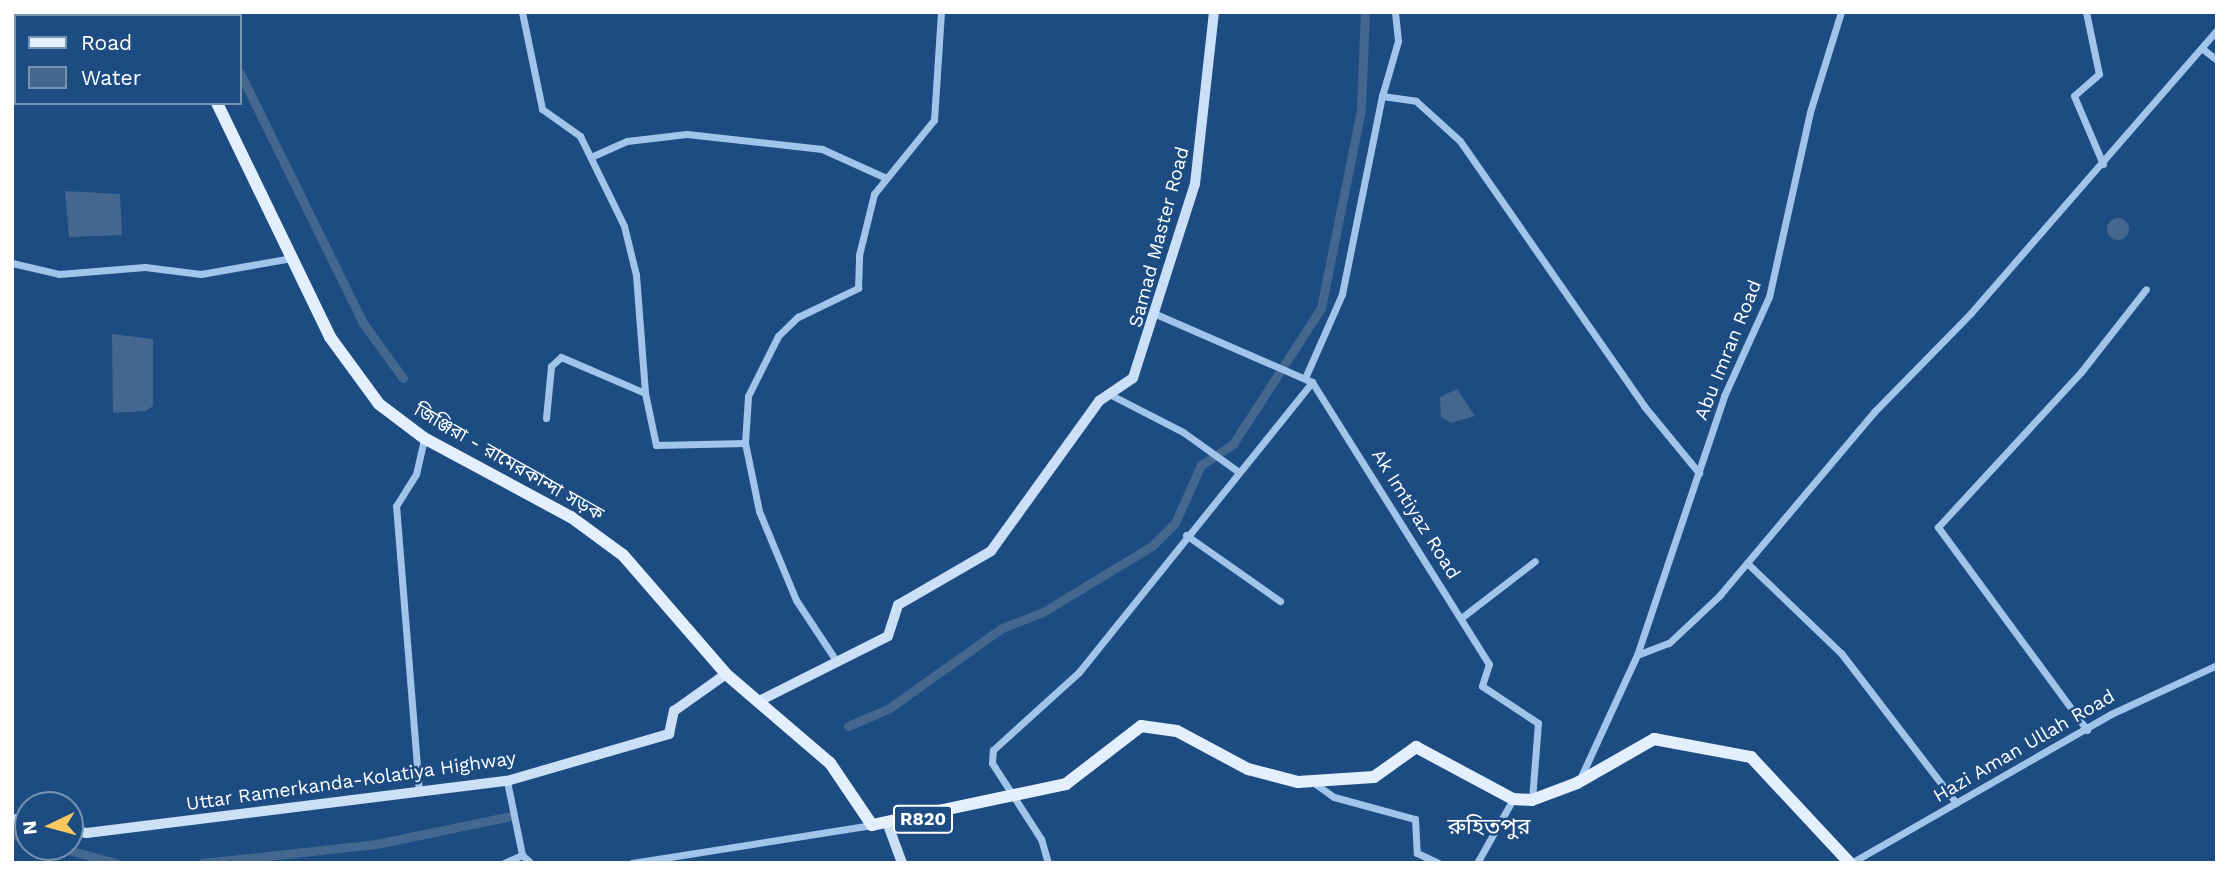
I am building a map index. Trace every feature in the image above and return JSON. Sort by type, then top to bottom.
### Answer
[{"type":"main road","name":"জিঞ্জিরা - রামেরকান্দা সড়ক","points":[[217,105],[292,258],[356,375],[379,404],[424,438],[587,527],[659,591],[726,674],[761,700],[830,763],[872,825]]},
{"type":"main road","name":"R820","points":[[872,825],[888,825],[1013,799],[1066,784],[1129,732],[1155,725],[1248,769],[1314,783],[1374,778],[1416,747],[1513,799],[1532,800],[1577,783],[1648,739],[1744,754],[1850,863]]},
{"type":"street","points":[[522,12],[542,109],[580,136],[610,188],[636,275],[645,393],[660,448],[745,443]]},
{"type":"street","points":[[837,662],[791,588],[759,511],[745,443],[748,396],[778,336],[798,317],[858,288],[863,235],[884,177],[934,120],[941,12]]},
{"type":"street","name":"Samad Master Road","points":[[761,700],[888,636],[898,605],[991,551],[1099,401],[1113,396],[1133,378],[1158,315],[1204,136],[1214,12]]},
{"type":"street","points":[[1048,863],[1041,839],[992,763],[993,750],[1079,672],[1236,470],[1285,422],[1342,294],[1382,96],[1398,41],[1395,12]]},
{"type":"street","name":"Abu Imran Road","points":[[1577,783],[1637,655],[1724,396],[1769,297],[1810,113],[1841,12]]},
{"type":"street","points":[[2086,12],[2099,74],[2074,96],[2104,164]]},
{"type":"street","points":[[1637,655],[1691,626],[1874,412],[2104,164],[2204,50],[2217,30]]},
{"type":"street","points":[[2204,50],[2217,61]]},
{"type":"street","points":[[1382,96],[1416,101],[1460,141],[1644,406],[1699,473]]},
{"type":"street","points":[[593,156],[627,141],[687,134],[822,149],[884,177]]},
{"type":"street","points":[[12,263],[59,274],[145,267],[201,274],[292,258]]},
{"type":"street","points":[[2087,730],[1938,527],[2081,372],[2146,289]]},
{"type":"street","points":[[1158,315],[1306,378]]},
{"type":"street","points":[[546,418],[551,366],[561,357],[645,393]]},
{"type":"street","name":"Ak Imtiyaz Road","points":[[1306,378],[1489,664],[1482,686],[1540,729],[1532,800]]},
{"type":"street","points":[[1113,396],[1209,449],[1236,470]]},
{"type":"street","points":[[419,791],[396,506],[416,474],[424,438]]},
{"type":"street","points":[[1186,535],[1280,601]]},
{"type":"street","points":[[1461,618],[1535,561]]},
{"type":"street","points":[[1747,563],[1841,653],[1956,803]]},
{"type":"street","name":"Hazi Aman Ullah Road","points":[[1850,863],[2087,730],[2217,666]]},
{"type":"street","name":"Uttar Ramerkanda-Kolatiya Highway","points":[[84,832],[507,781],[669,734],[674,711],[726,674]]},
{"type":"street","points":[[507,781],[522,855],[531,863]]},
{"type":"street","points":[[1314,783],[1334,797],[1415,819],[1418,853],[1438,863]]},
{"type":"street","points":[[1477,863],[1513,799]]},
{"type":"street","points":[[632,863],[872,825]]},
{"type":"street","points":[[888,825],[902,863]]},
{"type":"street","points":[[504,863],[522,855]]},
{"type":"water","points":[[65,191],[120,194],[122,235],[69,237]]},
{"type":"water","points":[[2118,218],[2126,221],[2129,229],[2126,237],[2118,240],[2110,237],[2107,229],[2110,221]]},
{"type":"water","points":[[112,334],[153,339],[153,406],[146,411],[113,413]]},
{"type":"water","points":[[1457,389],[1475,416],[1451,423],[1441,417],[1440,397]]},
{"type":"waterway","points":[[848,726],[888,709],[1002,628],[1043,612],[1152,546],[1175,523],[1201,465],[1233,444],[1321,308],[1361,110],[1365,12]]},
{"type":"waterway","points":[[242,77],[363,323],[403,378]]},
{"type":"waterway","points":[[202,863],[376,844],[511,816]]},
{"type":"waterway","points":[[84,854],[116,863]]},
{"type":"district","name":"রুহিতপুর","points":[[1489,827]]}]
